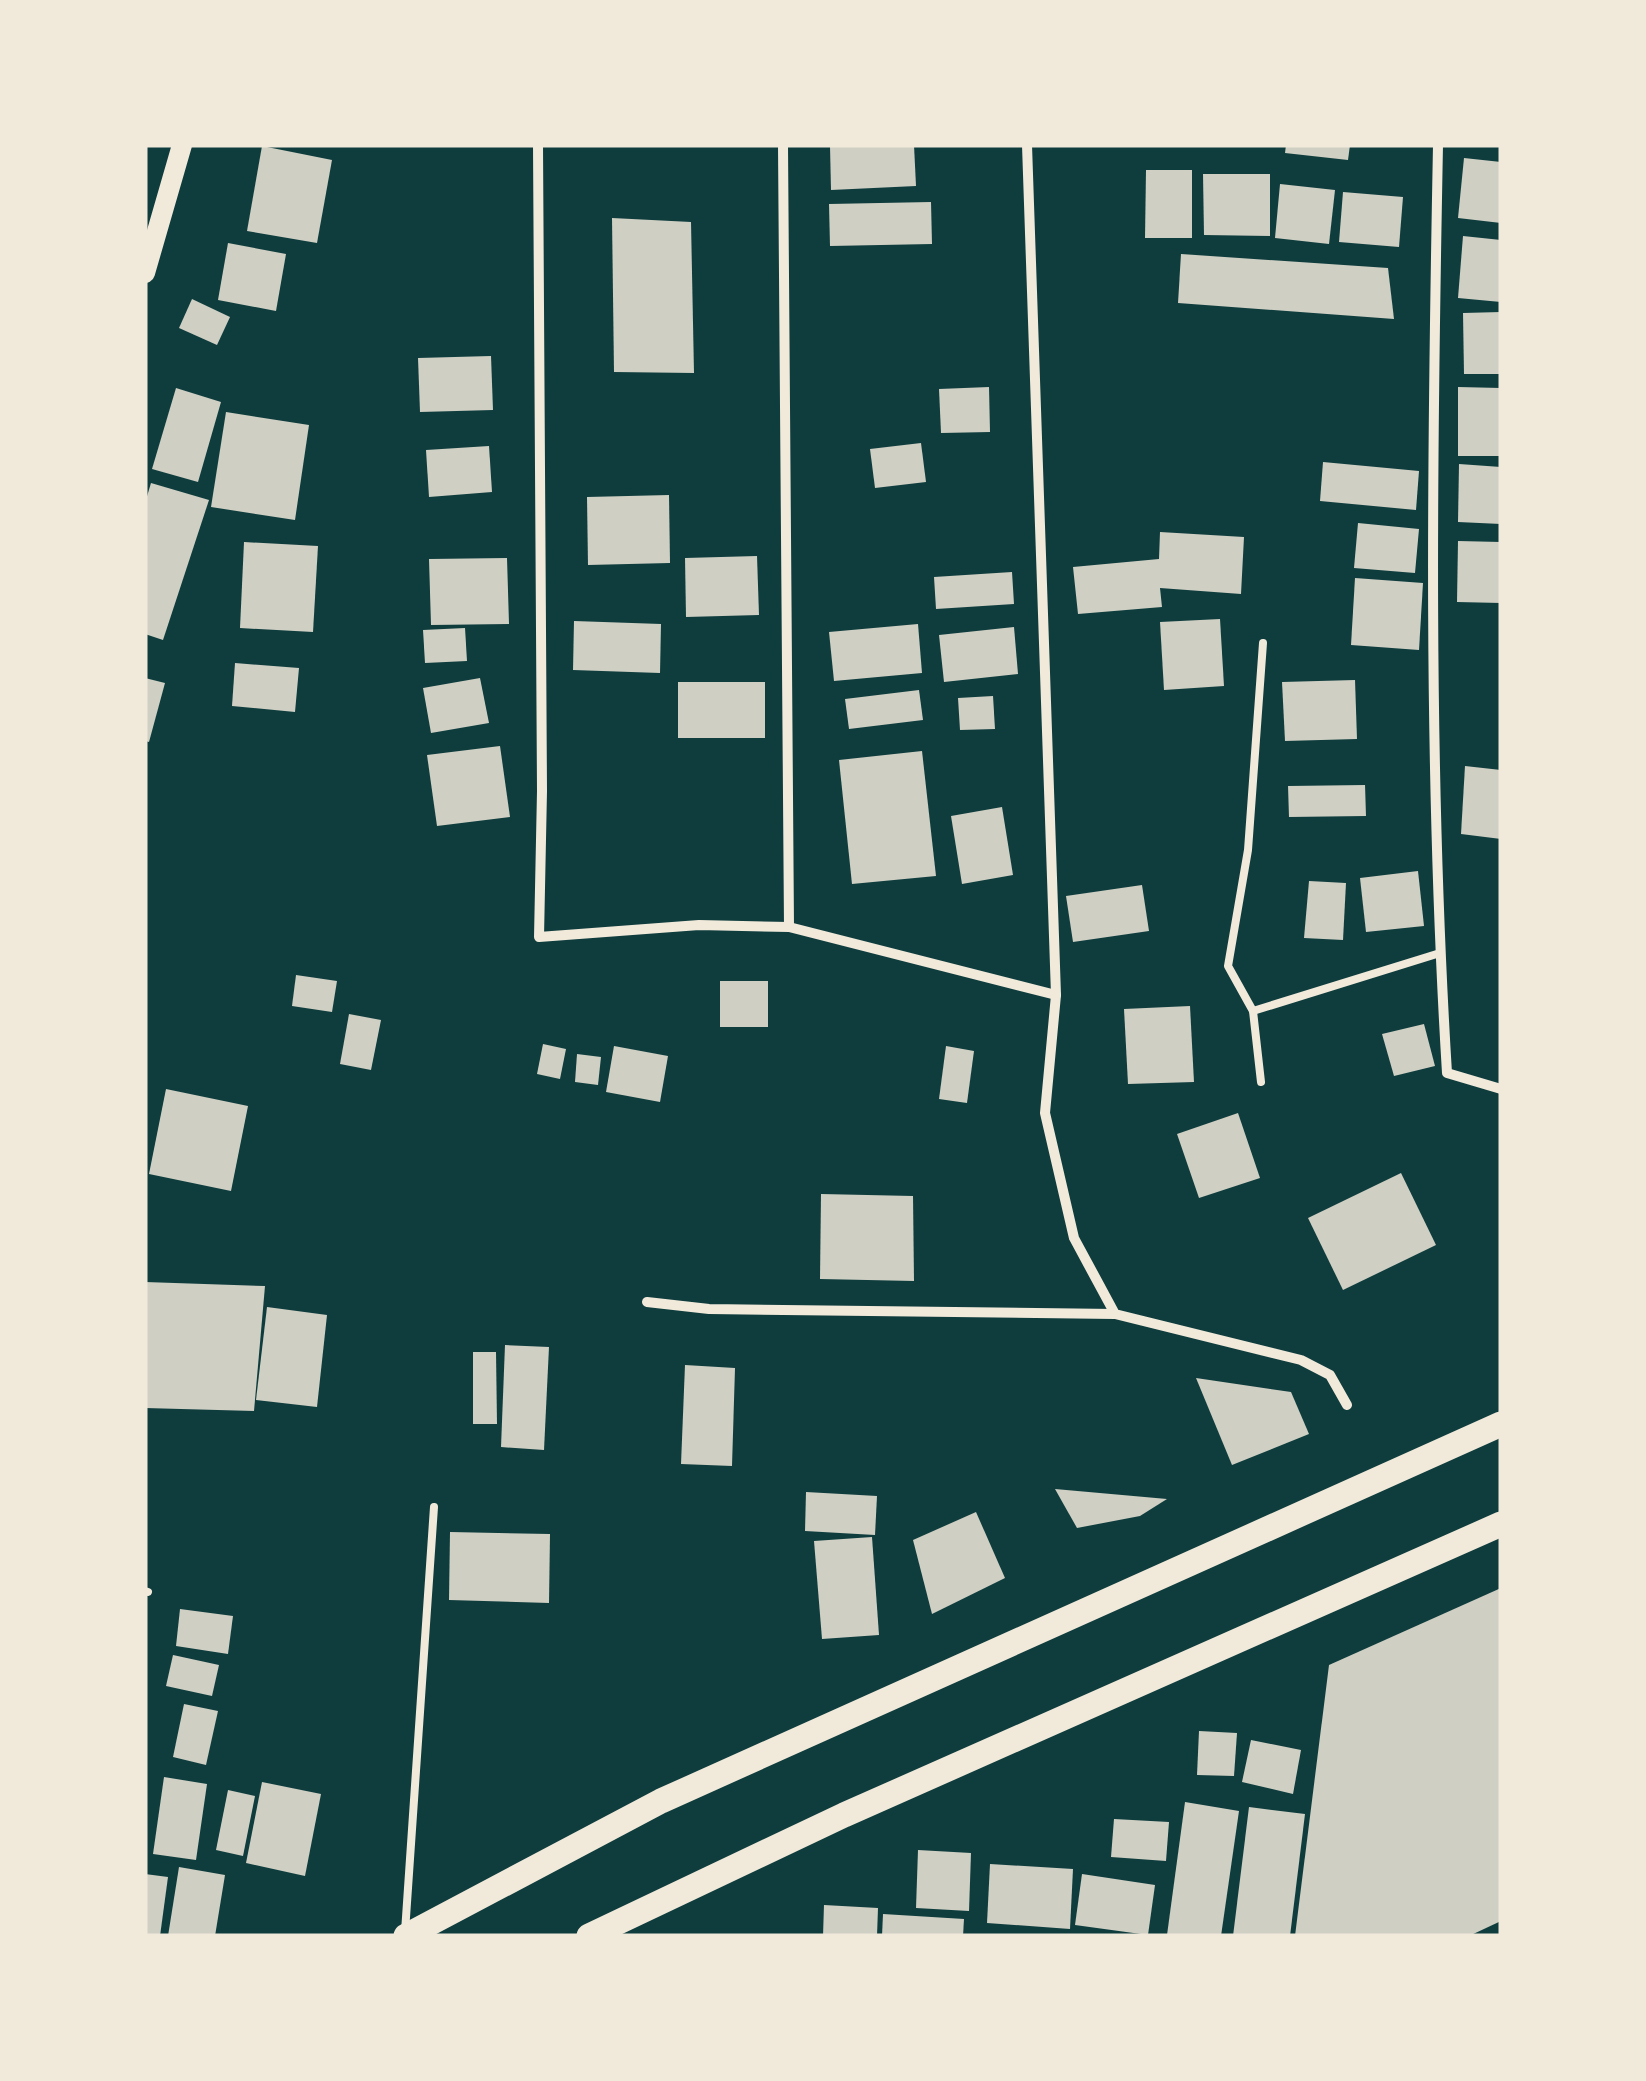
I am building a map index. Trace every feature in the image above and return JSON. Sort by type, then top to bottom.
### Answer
[{"type":"main road","points":[[145,273],[182,145]]},
{"type":"main road","points":[[405,1936],[677,1794],[1501,1424]]},
{"type":"main road","points":[[589,1936],[826,1824],[1501,1524]]},
{"type":"street","points":[[538,145],[542,791],[538,937],[698,925],[789,927],[1056,995]]},
{"type":"street","points":[[783,145],[789,927]]},
{"type":"street","points":[[1027,145],[1056,995],[1045,1112],[1074,1238],[1115,1314]]},
{"type":"street","points":[[1438,145],[1433,402],[1440,953],[1447,1073],[1501,1089]]},
{"type":"street","points":[[647,1302],[709,1309],[1115,1314],[1301,1360],[1330,1375],[1347,1405]]},
{"type":"lane","points":[[1261,1082],[1253,1010],[1228,966],[1248,850],[1263,644]]},
{"type":"lane","points":[[1253,1010],[1440,953]]},
{"type":"lane","points":[[405,1936],[434,1508]]},
{"type":"building","points":[[914,145],[916,186],[831,190],[830,146]]},
{"type":"building","points":[[1286,145],[1350,145],[1348,160],[1285,153]]},
{"type":"building","points":[[262,146],[332,160],[317,243],[247,231]]},
{"type":"building","points":[[1464,158],[1501,162],[1501,223],[1458,218]]},
{"type":"building","points":[[1146,170],[1192,170],[1192,238],[1145,238]]},
{"type":"building","points":[[1203,174],[1270,174],[1270,236],[1204,235]]},
{"type":"building","points":[[1280,184],[1335,190],[1329,244],[1275,238]]},
{"type":"building","points":[[1343,192],[1403,197],[1399,247],[1339,242]]},
{"type":"building","points":[[931,202],[932,244],[830,246],[829,204]]},
{"type":"building","points":[[612,218],[691,222],[694,373],[614,372]]},
{"type":"building","points":[[1463,236],[1501,240],[1501,302],[1458,298]]},
{"type":"building","points":[[228,243],[286,254],[276,311],[218,300]]},
{"type":"building","points":[[1181,254],[1388,268],[1394,319],[1178,303]]},
{"type":"building","points":[[192,299],[230,317],[217,345],[179,328]]},
{"type":"building","points":[[1501,312],[1501,374],[1464,374],[1463,313]]},
{"type":"building","points":[[491,356],[493,410],[420,412],[418,358]]},
{"type":"building","points":[[989,387],[990,432],[941,433],[939,389]]},
{"type":"building","points":[[1458,387],[1501,388],[1501,456],[1458,456]]},
{"type":"building","points":[[176,388],[221,402],[198,482],[152,469]]},
{"type":"building","points":[[226,412],[309,425],[295,520],[211,507]]},
{"type":"building","points":[[921,443],[926,482],[875,488],[870,449]]},
{"type":"building","points":[[489,446],[492,492],[429,497],[426,450]]},
{"type":"building","points":[[1323,462],[1419,471],[1416,510],[1320,501]]},
{"type":"building","points":[[1459,464],[1501,467],[1501,524],[1458,522]]},
{"type":"building","points":[[151,483],[209,500],[163,640],[145,634],[145,503]]},
{"type":"building","points":[[669,495],[670,563],[588,565],[587,497]]},
{"type":"building","points":[[1358,523],[1419,529],[1415,573],[1354,568]]},
{"type":"building","points":[[1160,532],[1244,537],[1241,594],[1160,588],[1162,607],[1078,614],[1073,567],[1159,559]]},
{"type":"building","points":[[1458,541],[1501,542],[1501,603],[1457,602]]},
{"type":"building","points":[[244,542],[318,546],[313,632],[240,628]]},
{"type":"building","points":[[757,556],[759,615],[686,617],[685,558]]},
{"type":"building","points":[[507,558],[509,624],[431,625],[429,559]]},
{"type":"building","points":[[1012,572],[1014,604],[936,609],[934,577]]},
{"type":"building","points":[[1355,578],[1423,583],[1419,650],[1351,645]]},
{"type":"building","points":[[1220,619],[1224,686],[1164,690],[1160,622]]},
{"type":"building","points":[[574,621],[661,624],[660,673],[573,670]]},
{"type":"building","points":[[918,624],[922,673],[834,681],[829,632]]},
{"type":"building","points":[[1014,627],[1018,674],[944,682],[939,635]]},
{"type":"building","points":[[465,628],[467,661],[425,663],[423,630]]},
{"type":"building","points":[[235,663],[299,668],[295,712],[232,706]]},
{"type":"building","points":[[145,678],[165,683],[149,742],[145,741]]},
{"type":"building","points":[[480,678],[489,723],[431,733],[423,688]]},
{"type":"building","points":[[1355,680],[1357,739],[1285,741],[1282,682]]},
{"type":"building","points":[[678,682],[765,682],[765,738],[678,738]]},
{"type":"building","points":[[919,690],[923,720],[849,729],[845,699]]},
{"type":"building","points":[[993,696],[995,729],[960,730],[958,698]]},
{"type":"building","points":[[500,746],[510,817],[437,826],[427,755]]},
{"type":"building","points":[[922,751],[936,876],[852,884],[839,760]]},
{"type":"building","points":[[1465,766],[1501,770],[1501,839],[1461,834]]},
{"type":"building","points":[[1365,785],[1366,816],[1289,817],[1288,786]]},
{"type":"building","points":[[1002,807],[1013,875],[962,884],[951,816]]},
{"type":"building","points":[[1418,871],[1424,926],[1366,932],[1360,878]]},
{"type":"building","points":[[1309,881],[1346,883],[1343,940],[1304,938]]},
{"type":"building","points":[[1142,885],[1149,931],[1073,942],[1066,896]]},
{"type":"building","points":[[296,975],[337,981],[332,1012],[292,1006]]},
{"type":"building","points":[[720,981],[768,981],[768,1027],[720,1027]]},
{"type":"building","points":[[1190,1006],[1194,1082],[1128,1084],[1124,1009]]},
{"type":"building","points":[[349,1014],[381,1020],[371,1070],[340,1064]]},
{"type":"building","points":[[1424,1024],[1435,1066],[1394,1076],[1382,1034]]},
{"type":"building","points":[[543,1044],[566,1049],[560,1079],[537,1074]]},
{"type":"building","points":[[614,1046],[668,1056],[660,1102],[606,1092]]},
{"type":"building","points":[[946,1046],[974,1051],[967,1103],[939,1099]]},
{"type":"building","points":[[577,1054],[601,1057],[598,1085],[575,1082]]},
{"type":"building","points":[[166,1089],[248,1106],[231,1191],[149,1174]]},
{"type":"building","points":[[1238,1113],[1260,1178],[1199,1198],[1177,1134]]},
{"type":"building","points":[[1401,1173],[1436,1245],[1343,1290],[1308,1218]]},
{"type":"building","points":[[821,1194],[913,1196],[914,1281],[820,1279]]},
{"type":"building","points":[[145,1282],[265,1286],[254,1411],[145,1408]]},
{"type":"building","points":[[267,1307],[327,1315],[317,1407],[256,1400]]},
{"type":"building","points":[[505,1345],[549,1347],[544,1450],[501,1447]]},
{"type":"building","points":[[473,1352],[496,1352],[497,1424],[473,1424]]},
{"type":"building","points":[[685,1365],[735,1368],[732,1466],[681,1464]]},
{"type":"building","points":[[1196,1378],[1291,1392],[1309,1434],[1232,1465]]},
{"type":"building","points":[[1055,1489],[1167,1499],[1140,1516],[1077,1528]]},
{"type":"building","points":[[806,1492],[877,1496],[875,1535],[805,1531]]},
{"type":"building","points":[[976,1512],[1005,1578],[932,1614],[913,1540]]},
{"type":"building","points":[[450,1532],[550,1534],[549,1603],[449,1600]]},
{"type":"building","points":[[872,1537],[879,1635],[822,1639],[814,1541]]},
{"type":"building","points":[[1501,1588],[1501,1921],[1469,1936],[1295,1936],[1329,1665]]},
{"type":"building","points":[[180,1609],[233,1616],[228,1654],[176,1646]]},
{"type":"building","points":[[173,1655],[219,1665],[212,1696],[166,1686]]},
{"type":"building","points":[[184,1704],[218,1711],[206,1765],[173,1757]]},
{"type":"building","points":[[1199,1731],[1237,1733],[1234,1776],[1197,1775]]},
{"type":"building","points":[[1251,1740],[1301,1750],[1293,1794],[1242,1782]]},
{"type":"building","points":[[164,1777],[207,1784],[196,1860],[153,1854]]},
{"type":"building","points":[[262,1782],[321,1794],[305,1876],[246,1863]]},
{"type":"building","points":[[228,1790],[255,1796],[243,1856],[216,1850]]},
{"type":"building","points":[[1185,1802],[1239,1811],[1221,1936],[1167,1935]]},
{"type":"building","points":[[1249,1807],[1305,1814],[1290,1936],[1233,1936]]},
{"type":"building","points":[[1114,1819],[1169,1822],[1166,1861],[1111,1857]]},
{"type":"building","points":[[918,1850],[971,1853],[969,1911],[916,1908]]},
{"type":"building","points":[[990,1864],[1073,1869],[1070,1929],[987,1923]]},
{"type":"building","points":[[179,1867],[225,1875],[215,1936],[168,1936]]},
{"type":"building","points":[[145,1874],[168,1877],[160,1936],[145,1936]]},
{"type":"building","points":[[1082,1874],[1155,1885],[1148,1935],[1075,1925]]},
{"type":"building","points":[[824,1905],[878,1908],[877,1936],[823,1936]]},
{"type":"building","points":[[883,1914],[964,1919],[963,1936],[882,1936]]}]
